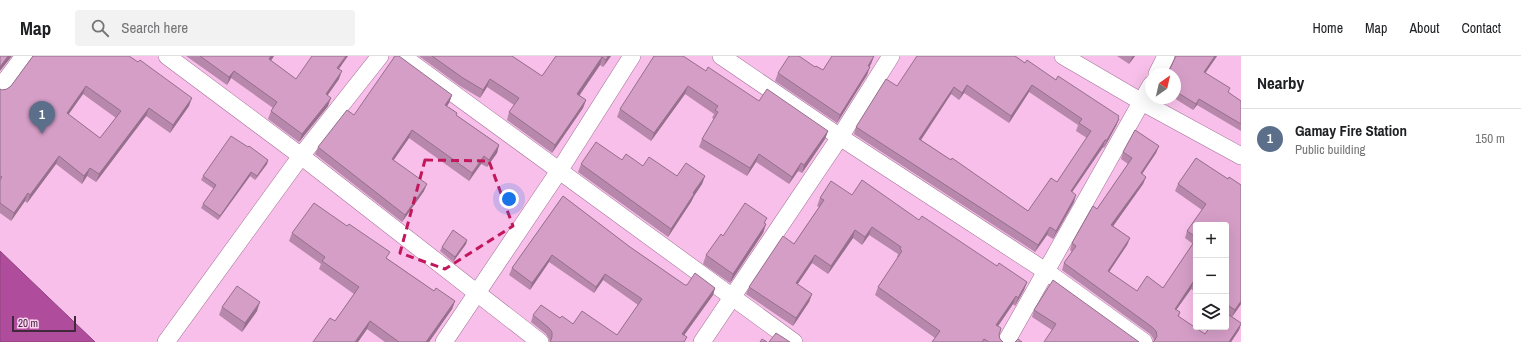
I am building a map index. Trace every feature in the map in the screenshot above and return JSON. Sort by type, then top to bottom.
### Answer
[{"type":"street","points":[[0,88],[24,56]]},
{"type":"street","points":[[167,56],[301,156],[540,342]]},
{"type":"street","points":[[166,342],[301,156],[380,56]]},
{"type":"street","points":[[402,56],[733,296],[794,342]]},
{"type":"street","points":[[444,342],[559,171],[632,56]]},
{"type":"street","points":[[721,56],[840,138],[1046,272],[1144,342]]},
{"type":"street","points":[[702,342],[840,138],[891,56]]},
{"type":"street","points":[[1063,56],[1142,102],[1241,156]]},
{"type":"street","points":[[1159,68],[1166,56]]},
{"type":"street","points":[[1006,342],[1145,96]]},
{"type":"highlighted area","points":[[425,160],[489,161],[513,226],[445,269],[400,253]]},
{"type":"shaded area","points":[[0,251],[95,342],[0,342]]},
{"type":"building","points":[[0,56],[8,56],[0,67]]},
{"type":"building","points":[[33,56],[129,56],[138,62],[140,60],[192,98],[173,125],[149,108],[99,174],[90,168],[84,176],[59,156],[30,195],[28,193],[14,213],[0,203],[0,180],[2,177],[0,176],[0,89],[7,89],[11,86]],"holes":[[[86,86],[121,111],[100,138],[67,113]]]},
{"type":"building","points":[[200,56],[271,56],[269,59],[296,79],[312,56],[346,56],[337,68],[342,71],[326,94],[331,98],[302,134],[271,111],[277,102],[234,71],[229,77]]},
{"type":"building","points":[[395,56],[399,56],[452,95],[445,105],[457,113],[456,115],[499,145],[489,160],[484,156],[472,173],[412,130],[392,159],[427,184],[405,215],[318,147],[347,110],[354,115]]},
{"type":"building","points":[[432,56],[512,56],[542,76],[556,56],[608,56],[606,60],[602,57],[577,94],[586,100],[555,145],[509,112],[519,98],[490,79],[483,90]]},
{"type":"building","points":[[654,56],[683,56],[706,71],[708,67],[759,101],[767,89],[828,131],[804,165],[801,163],[792,177],[759,154],[750,168],[702,139],[718,112],[715,110],[718,106],[688,86],[654,133],[620,109]]},
{"type":"building","points":[[789,56],[799,56],[815,67],[816,66],[823,70],[832,56],[874,56],[868,66],[870,67],[840,115],[778,73]]},
{"type":"building","points":[[917,56],[1015,56],[1025,63],[1027,60],[1056,80],[1058,76],[1119,116],[1119,119],[1107,140],[1105,140],[1071,191],[1076,195],[1056,231],[1050,227],[1038,245],[856,127],[886,79],[897,86]],"holes":[[[967,85],[1011,116],[1032,85],[1082,119],[1079,123],[1091,131],[1057,182],[1051,178],[1028,211],[952,158],[951,160],[919,139],[954,87],[962,93]]]},
{"type":"building","points":[[1176,56],[1215,56],[1204,72],[1230,88],[1228,92],[1241,101],[1241,124],[1199,99],[1196,104],[1181,95],[1181,68],[1170,68]]},
{"type":"building","points":[[1135,130],[1159,146],[1141,173],[1146,177],[1111,225],[1130,238],[1108,271],[1137,291],[1147,276],[1163,288],[1193,243],[1193,282],[1175,309],[1180,312],[1178,316],[1193,326],[1193,330],[1199,330],[1205,334],[1208,330],[1229,330],[1229,315],[1241,324],[1229,342],[1153,342],[1157,336],[1156,331],[1152,327],[1064,263],[1076,246],[1072,243],[1093,206],[1097,209],[1132,158],[1123,152]]},
{"type":"building","points":[[231,136],[248,147],[249,146],[268,160],[257,176],[251,172],[220,216],[203,204],[216,185],[203,176]]},
{"type":"building","points":[[596,142],[622,160],[626,154],[643,166],[649,157],[677,176],[686,163],[705,176],[671,229],[581,164]]},
{"type":"building","points":[[1196,158],[1228,179],[1229,177],[1241,185],[1241,301],[1235,310],[1229,306],[1229,222],[1193,222],[1206,204],[1178,184]]},
{"type":"building","points":[[862,180],[919,220],[922,216],[997,266],[999,263],[1027,282],[1018,298],[1016,296],[996,325],[1001,328],[999,335],[1003,342],[989,342],[984,339],[982,342],[932,342],[940,331],[878,287],[902,251],[900,249],[901,247],[872,227],[865,237],[855,230],[831,266],[815,255],[796,283],[812,294],[796,318],[749,287],[783,236],[794,244],[824,200],[820,198],[831,181],[852,195]]},
{"type":"building","points":[[563,196],[630,247],[685,285],[687,285],[695,273],[715,288],[682,334],[687,337],[684,342],[550,342],[552,332],[533,315],[541,305],[560,318],[562,316],[573,324],[582,311],[617,335],[642,299],[605,274],[596,287],[552,255],[532,283],[512,268]]},
{"type":"building","points":[[314,203],[347,226],[349,224],[390,252],[386,258],[434,291],[436,288],[455,301],[426,342],[399,342],[370,321],[355,342],[313,342],[330,318],[335,321],[359,287],[322,261],[325,257],[292,233]]},
{"type":"building","points":[[745,203],[767,218],[764,223],[766,224],[733,274],[706,255],[721,234],[723,236]]},
{"type":"building","points":[[1193,222],[1193,235],[1187,231]]},
{"type":"building","points":[[453,230],[467,240],[455,257],[442,247]]},
{"type":"building","points":[[1053,280],[1139,342],[1044,342],[1056,324],[1034,310]]},
{"type":"building","points":[[237,286],[260,302],[245,323],[222,307]]},
{"type":"building","points":[[776,333],[790,342],[769,342]]},
{"type":"building","points":[[762,339],[767,342],[760,342]]},
{"type":"building","points":[[1018,339],[1022,342],[1015,342]]},
{"type":"place","name":"Gamay Fire Station","points":[[42,134]]}]
